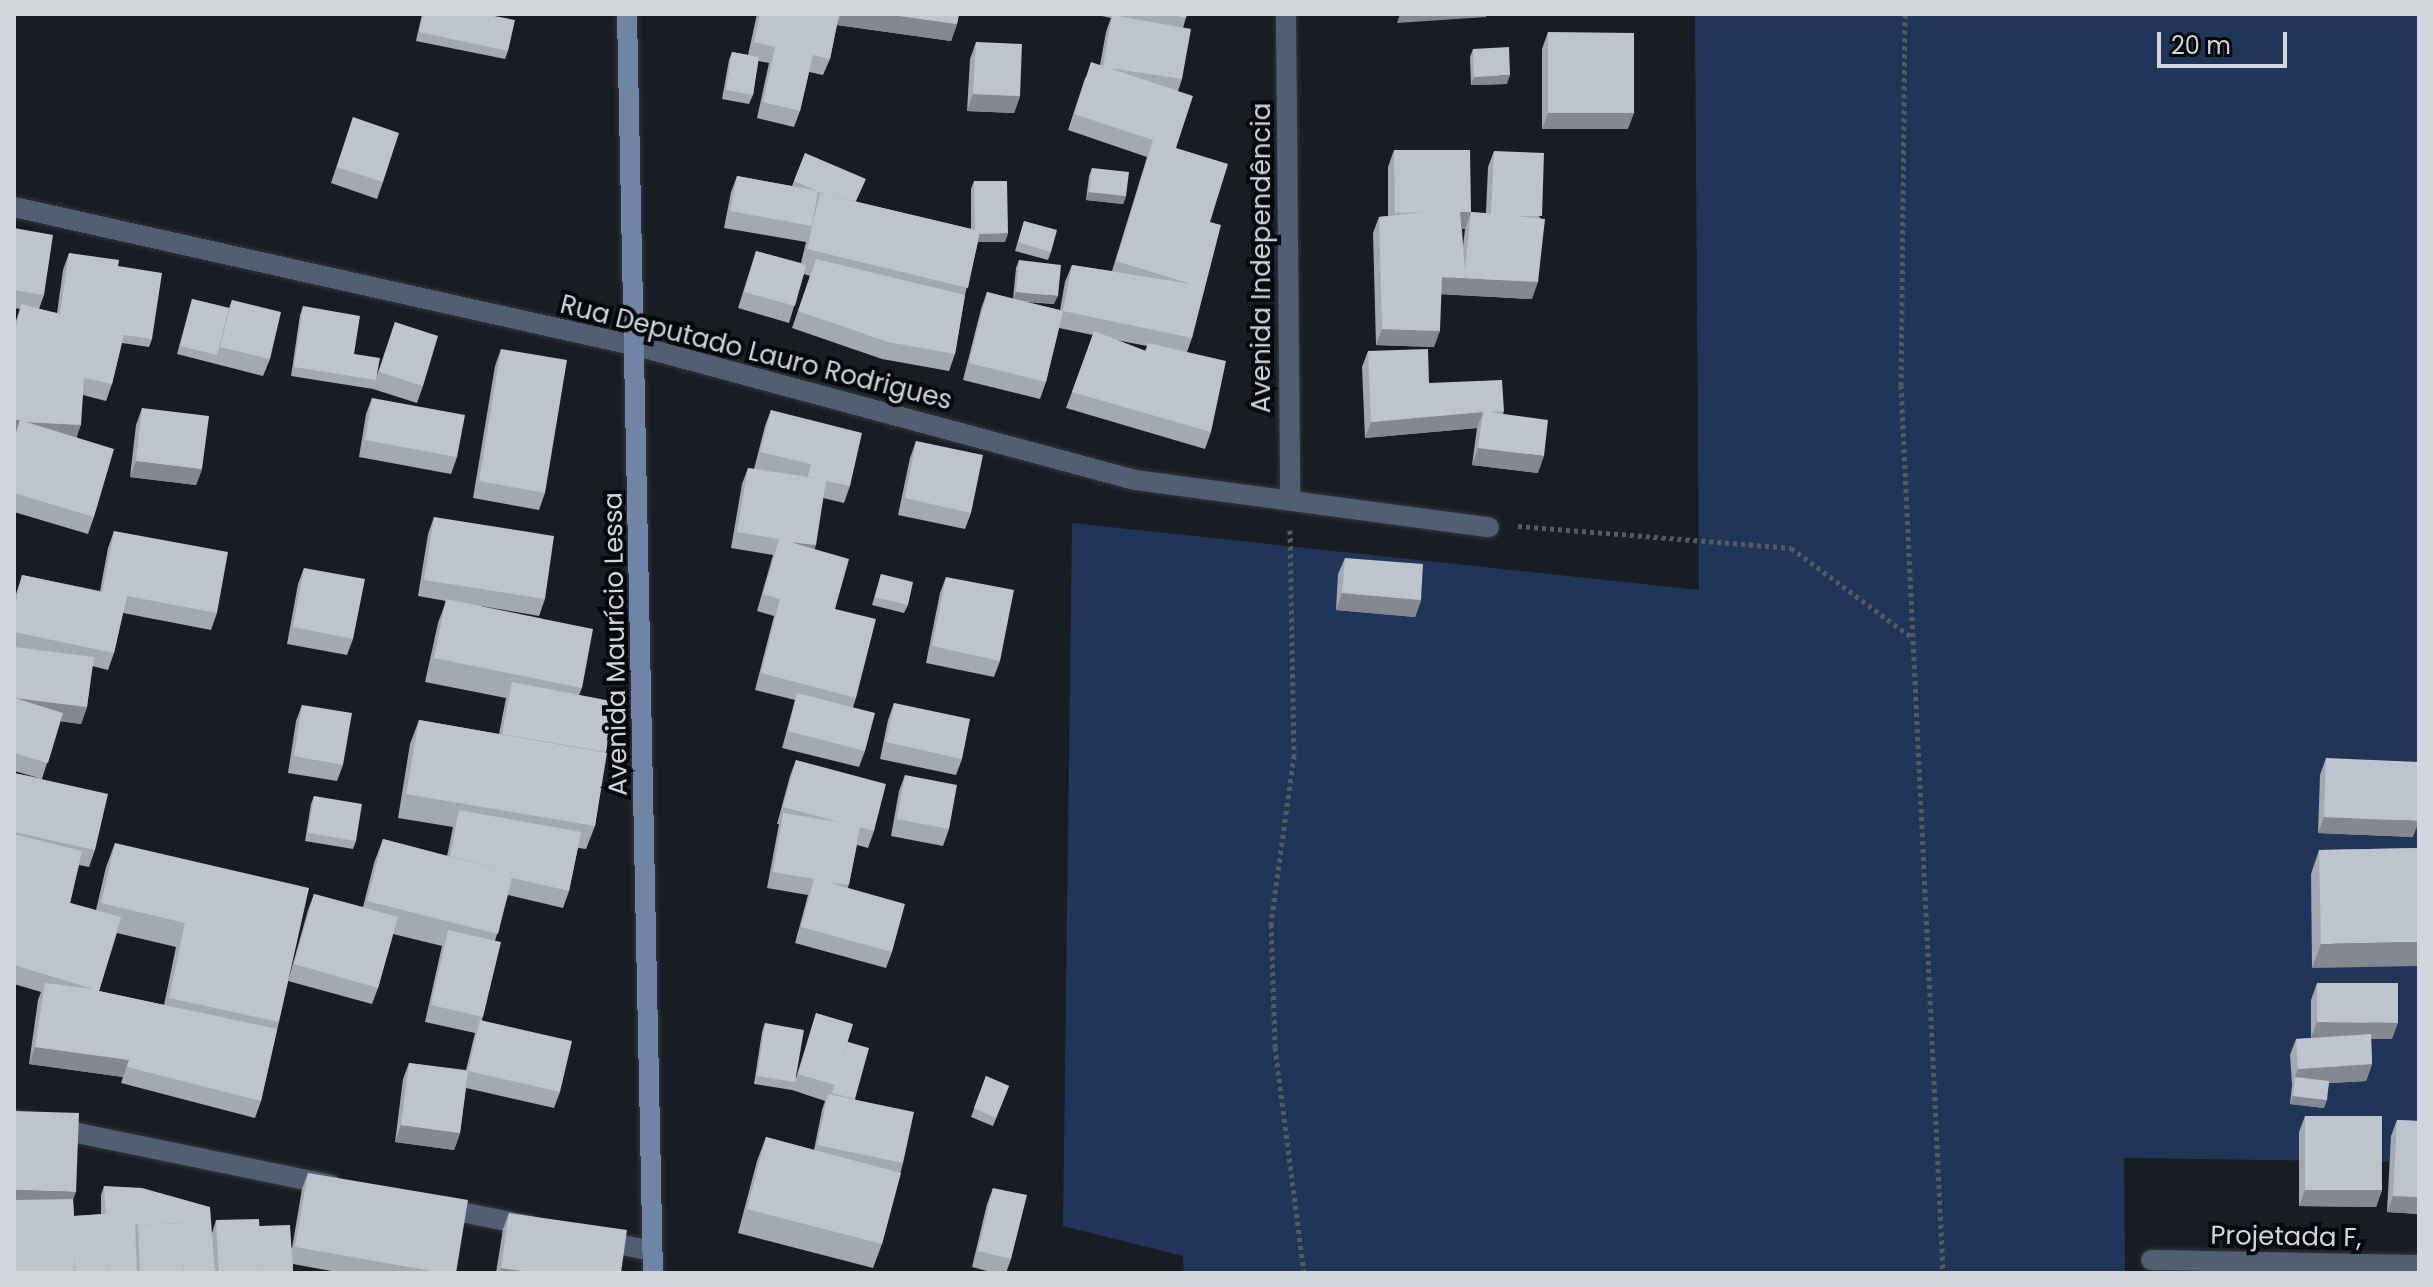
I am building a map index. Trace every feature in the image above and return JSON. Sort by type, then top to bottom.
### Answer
[{"type":"street","name":"Avenida Maurício Lessa","points":[[627,14],[637,346],[653,1273]]},
{"type":"street","name":"Avenida Independência","points":[[1286,14],[1290,501]]},
{"type":"street","name":"Rua Deputado Lauro Rodrigues","points":[[14,207],[637,346],[1135,480],[1489,527]]},
{"type":"street","points":[[14,1120],[356,1190]]},
{"type":"street","points":[[419,1203],[652,1251]]},
{"type":"street","name":"Projetada F,","points":[[2151,1260],[2242,1267],[2419,1265]]},
{"type":"path","points":[[1905,14],[1901,385],[1943,1273]]},
{"type":"path","points":[[1290,501],[1294,755],[1271,924],[1275,1047],[1304,1273]]},
{"type":"path","points":[[1489,527],[1791,548],[1911,637]]},
{"type":"shaded area","points":[[1695,14],[2419,14],[2419,1162],[2124,1158],[2125,1273],[1184,1273],[1183,1256],[1063,1226],[1072,523],[1699,590]]},
{"type":"building","points":[[423,14],[484,14],[515,20],[508,51],[419,32]]},
{"type":"building","points":[[760,14],[839,14],[830,59],[813,55],[800,111],[763,102],[775,47],[754,42]]},
{"type":"building","points":[[885,14],[959,14],[957,24]]},
{"type":"building","points":[[1112,15],[1191,29],[1182,79],[1109,68],[1193,96],[1176,148],[1228,164],[1210,222],[1221,225],[1192,338],[1063,311],[1072,265],[1191,284],[1116,261],[1153,140],[1074,114],[1091,62],[1103,66]]},
{"type":"building","points":[[1548,32],[1634,33],[1634,113],[1548,113]]},
{"type":"building","points":[[976,42],[1022,44],[1020,96],[973,94]]},
{"type":"building","points":[[1509,47],[1510,75],[1474,77],[1473,49]]},
{"type":"building","points":[[732,52],[759,57],[753,95],[726,90]]},
{"type":"building","points":[[353,117],[399,133],[383,182],[337,167]]},
{"type":"building","points":[[1394,150],[1470,150],[1471,212],[1491,214],[1494,151],[1544,153],[1542,216],[1515,216],[1545,219],[1538,282],[1442,277],[1440,331],[1382,329],[1379,217],[1425,212],[1395,213]],"holes":[[[1460,212],[1471,212],[1465,270]]]},
{"type":"building","points":[[805,153],[866,179],[856,201],[824,194],[794,181]]},
{"type":"building","points":[[1092,168],[1129,172],[1126,196],[1089,192]]},
{"type":"building","points":[[737,176],[818,191],[812,226],[730,211]]},
{"type":"building","points":[[974,181],[1007,181],[1008,233],[980,234],[975,230]]},
{"type":"building","points":[[820,193],[980,231],[968,288],[807,249]]},
{"type":"building","points":[[1024,221],[1057,230],[1051,252],[1018,242]]},
{"type":"building","points":[[14,228],[53,235],[44,295],[14,290]]},
{"type":"building","points":[[756,251],[806,265],[795,306],[744,292]]},
{"type":"building","points":[[69,253],[119,260],[109,325],[125,329],[112,384],[84,378],[81,425],[26,422],[114,449],[94,517],[14,493],[14,441],[20,420],[14,420],[14,363],[20,363],[14,362],[14,336],[21,304],[60,314]]},
{"type":"building","points":[[816,259],[965,295],[955,354],[888,342],[798,311]]},
{"type":"building","points":[[1019,260],[1061,265],[1058,296],[1016,292]]},
{"type":"building","points":[[118,266],[162,273],[152,339],[124,335],[125,329],[109,325]]},
{"type":"building","points":[[987,292],[1063,311],[1046,382],[969,363]]},
{"type":"building","points":[[192,299],[229,308],[217,355],[180,346]]},
{"type":"building","points":[[232,300],[281,312],[270,359],[220,347]]},
{"type":"building","points":[[303,306],[360,316],[354,354],[380,358],[376,380],[294,367]]},
{"type":"building","points":[[395,322],[438,336],[423,386],[379,372]]},
{"type":"building","points":[[1094,331],[1146,351],[1148,343],[1226,361],[1211,432],[1072,392]]},
{"type":"building","points":[[501,349],[567,360],[545,493],[479,481]]},
{"type":"building","points":[[1428,349],[1429,383],[1502,380],[1504,411],[1489,412],[1548,420],[1544,456],[1478,448],[1483,412],[1371,422],[1368,351]]},
{"type":"building","points":[[372,398],[465,415],[457,457],[365,440]]},
{"type":"building","points":[[142,408],[209,416],[202,469],[136,461]]},
{"type":"building","points":[[771,410],[862,433],[850,486],[826,481],[816,545],[790,542],[849,559],[835,609],[876,619],[856,698],[761,673],[780,599],[763,594],[779,539],[737,532],[748,468],[815,478],[808,476],[811,464],[760,452]]},
{"type":"building","points":[[916,441],[983,455],[971,513],[905,498]]},
{"type":"building","points":[[434,517],[554,536],[545,599],[424,580]]},
{"type":"building","points":[[114,531],[228,552],[217,613],[127,596],[114,653],[14,632],[14,611],[22,575],[102,592]]},
{"type":"building","points":[[1345,558],[1423,564],[1421,600],[1342,593]]},
{"type":"building","points":[[304,568],[365,579],[353,639],[293,627]]},
{"type":"building","points":[[881,574],[913,582],[908,605],[875,597]]},
{"type":"building","points":[[946,577],[1014,590],[1000,661],[932,646]]},
{"type":"building","points":[[446,599],[593,629],[582,688],[434,658]]},
{"type":"building","points":[[15,647],[94,657],[87,707],[15,698],[63,713],[48,763],[14,753]]},
{"type":"building","points":[[512,682],[616,702],[606,752],[502,734]]},
{"type":"building","points":[[797,693],[875,713],[865,751],[788,731]]},
{"type":"building","points":[[894,703],[970,719],[962,759],[886,742]]},
{"type":"building","points":[[302,705],[352,713],[343,765],[294,756]]},
{"type":"building","points":[[419,720],[607,753],[595,826],[406,794]]},
{"type":"building","points":[[2326,758],[2419,762],[2419,821],[2324,817]]},
{"type":"building","points":[[796,760],[886,784],[874,831],[860,827],[849,885],[827,882],[905,904],[892,952],[801,927],[814,879],[773,872],[783,813],[839,822],[783,807]]},
{"type":"building","points":[[14,773],[108,794],[95,850],[14,832]]},
{"type":"building","points":[[905,775],[957,785],[949,829],[897,819]]},
{"type":"building","points":[[314,796],[362,804],[356,841],[308,833]]},
{"type":"building","points":[[459,810],[581,832],[569,891],[512,878],[513,873],[450,856]]},
{"type":"building","points":[[14,834],[82,851],[70,903],[121,917],[99,991],[277,1029],[261,1101],[127,1067],[129,1060],[35,1047],[45,983],[93,989],[14,965]]},
{"type":"building","points":[[383,839],[513,873],[498,934],[367,901]]},
{"type":"building","points":[[115,843],[309,888],[279,1022],[169,998],[185,923],[101,903]]},
{"type":"building","points":[[2419,848],[2419,942],[2321,944],[2319,850]]},
{"type":"building","points":[[314,894],[398,917],[378,988],[294,964]]},
{"type":"building","points":[[448,930],[501,942],[483,1017],[431,1005]]},
{"type":"building","points":[[2317,983],[2398,983],[2398,1023],[2317,1022]]},
{"type":"building","points":[[816,1013],[853,1024],[835,1085],[798,1074]]},
{"type":"building","points":[[480,1020],[572,1041],[560,1092],[468,1071]]},
{"type":"building","points":[[765,1023],[804,1030],[795,1082],[757,1076]]},
{"type":"building","points":[[2371,1034],[2372,1064],[2298,1069],[2296,1039]]},
{"type":"building","points":[[848,1042],[869,1048],[855,1099],[832,1093]]},
{"type":"building","points":[[409,1063],[468,1071],[460,1133],[401,1125]]},
{"type":"building","points":[[986,1076],[1009,1086],[996,1118],[974,1108]]},
{"type":"building","points":[[2295,1077],[2329,1081],[2327,1100],[2293,1096]]},
{"type":"building","points":[[828,1094],[914,1112],[903,1163],[817,1145]]},
{"type":"building","points":[[14,1111],[79,1113],[76,1192],[14,1190]]},
{"type":"building","points":[[2305,1116],[2382,1116],[2382,1190],[2305,1190]]},
{"type":"building","points":[[2397,1120],[2419,1121],[2419,1197],[2393,1196]]},
{"type":"building","points":[[766,1137],[901,1173],[882,1244],[747,1209]]},
{"type":"building","points":[[308,1173],[468,1200],[456,1273],[295,1247]]},
{"type":"building","points":[[104,1186],[142,1188],[210,1207],[215,1273],[184,1273],[179,1219],[178,1223],[135,1224],[137,1273],[109,1273]]},
{"type":"building","points":[[993,1188],[1027,1195],[1011,1259],[978,1251]]},
{"type":"building","points":[[73,1199],[74,1216],[106,1214],[109,1273],[76,1273],[74,1255],[75,1273],[14,1273],[14,1200]]},
{"type":"building","points":[[509,1213],[627,1230],[621,1273],[536,1273],[501,1268]]},
{"type":"building","points":[[259,1219],[262,1273],[219,1273],[216,1220]]},
{"type":"building","points":[[181,1223],[184,1273],[140,1273],[138,1225]]},
{"type":"building","points":[[290,1225],[293,1273],[262,1273],[259,1226]]}]
